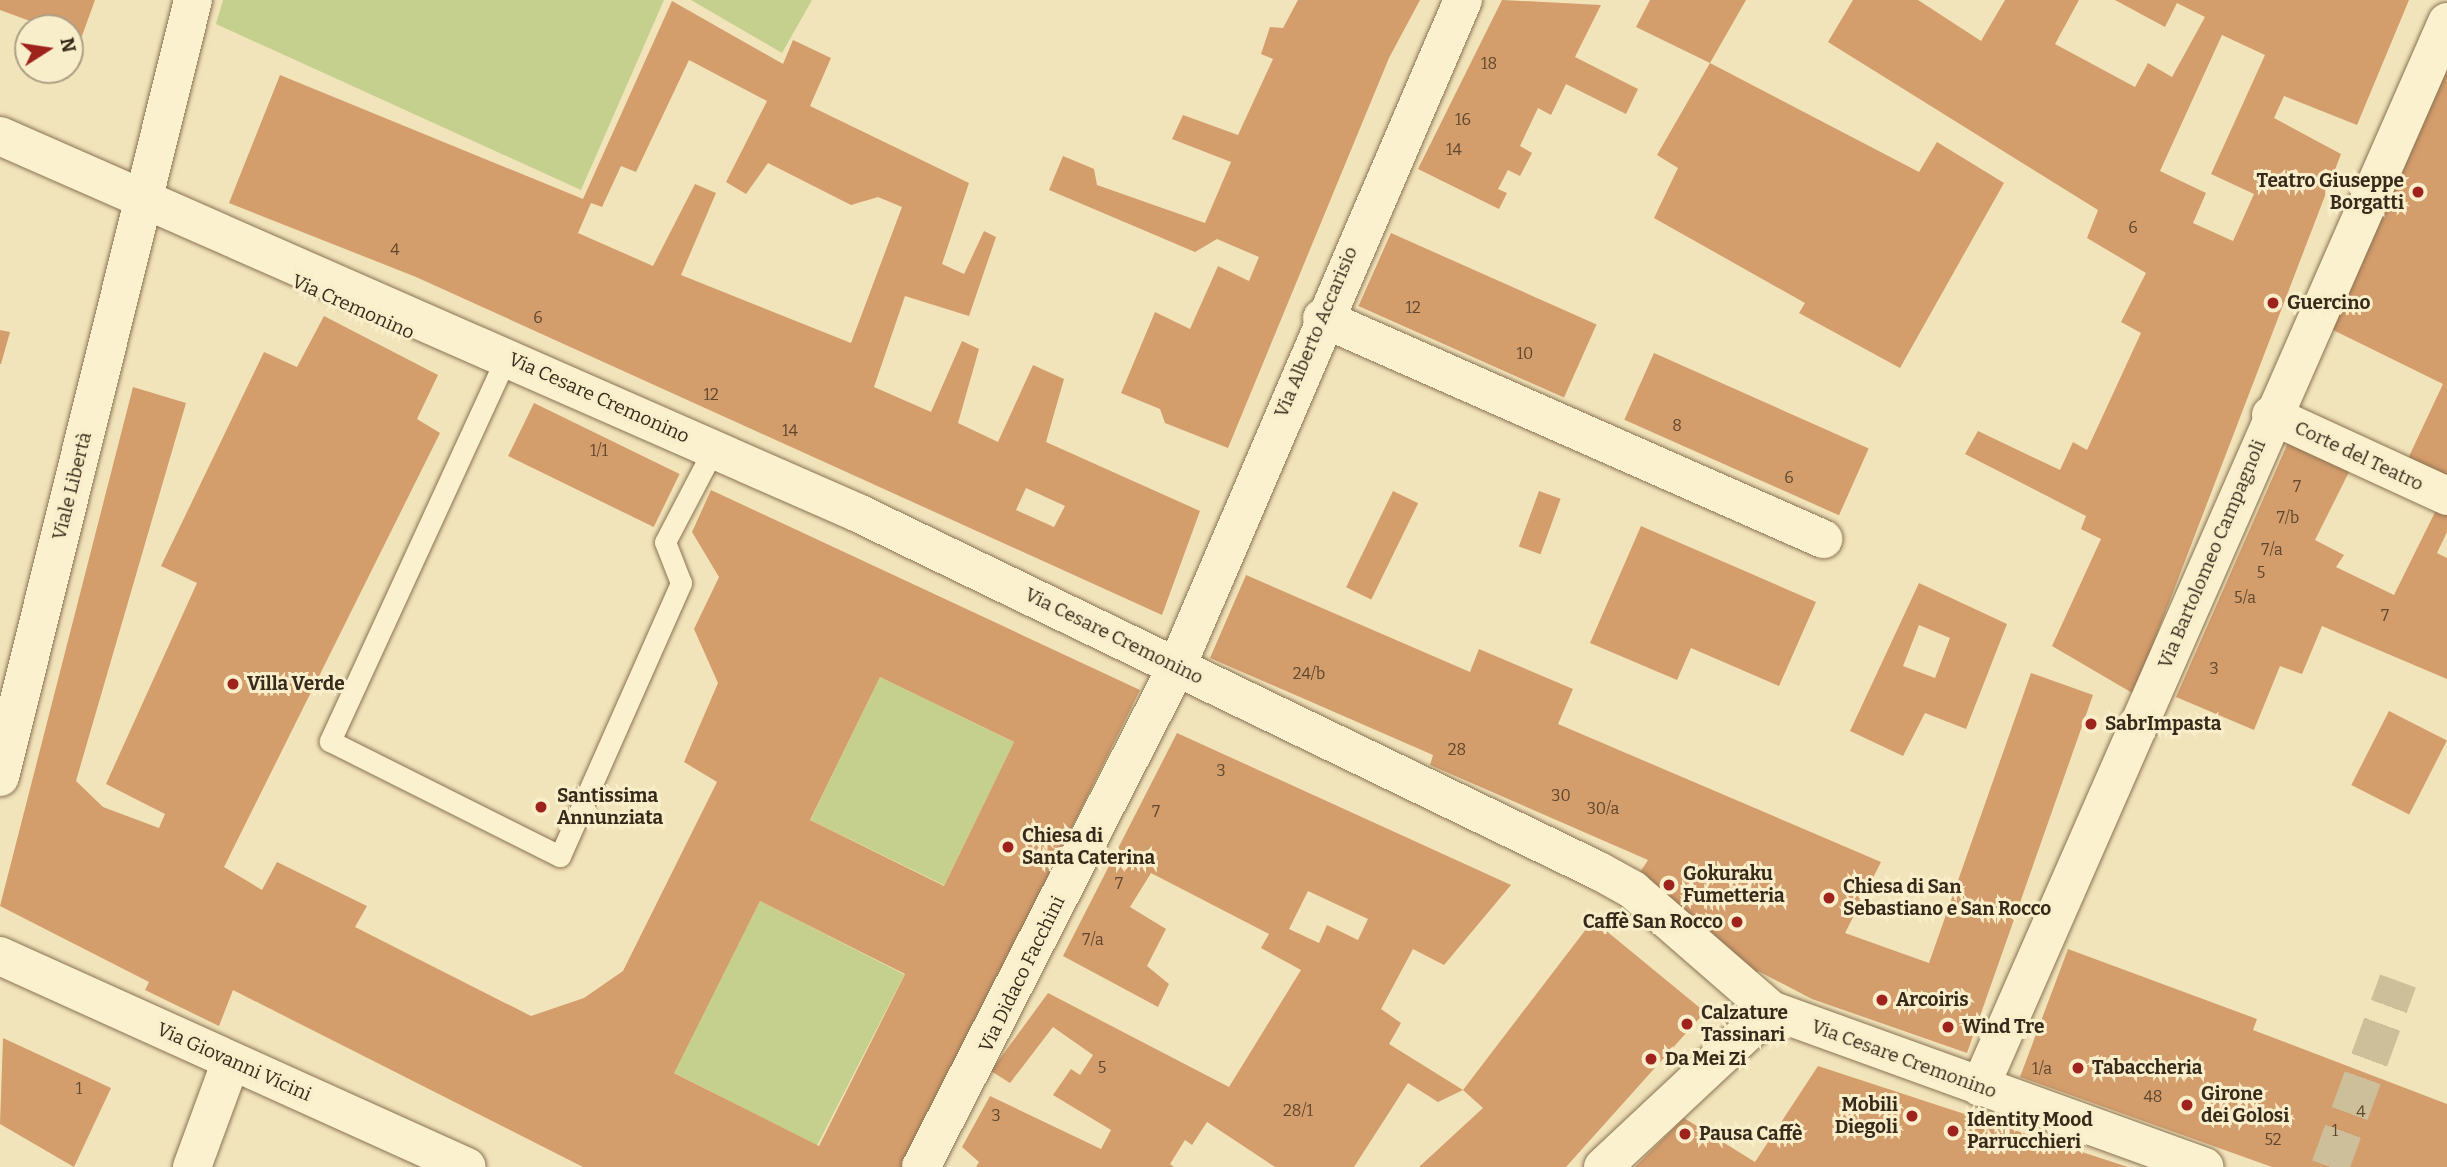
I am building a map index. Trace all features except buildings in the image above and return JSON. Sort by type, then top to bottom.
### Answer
[{"type":"street","name":"Viale Libertà","points":[[0,777],[193,0]]},
{"type":"street","name":"Via Alberto Accarisio","points":[[1177,666],[1322,318],[1463,0]]},
{"type":"street","name":"Via Bartolomeo Campagnoli","points":[[1980,1087],[2271,415],[2447,22]]},
{"type":"street","name":"Via Cesare Cremonino","points":[[0,136],[503,365],[713,450],[1177,666],[1611,877],[1771,1010],[2204,1167]]},
{"type":"street","points":[[1322,318],[1823,539]]},
{"type":"street","points":[[503,365],[554,398],[553,412]]},
{"type":"street","name":"Corte del Teatro","points":[[2271,415],[2447,496]]},
{"type":"street","name":"Via Didaco Facchini","points":[[921,1167],[1177,666]]},
{"type":"street","name":"Via Giovanni Vicini","points":[[0,956],[467,1167]]},
{"type":"street","points":[[1602,1167],[1771,1010]]},
{"type":"street","points":[[192,1167],[231,1061]]},
{"type":"lane","points":[[503,365],[330,741],[560,856],[681,583],[665,542],[713,450]]},
{"type":"green space","points":[[223,0],[664,0],[581,190],[216,24]]},
{"type":"green space","points":[[691,0],[812,0],[782,53]]},
{"type":"green space","points":[[880,677],[1014,742],[944,885],[810,820]]},
{"type":"green space","points":[[760,901],[904,975],[817,1146],[673,1072]]},
{"type":"tunnel","points":[[2330,1167],[2398,981]]},
{"type":"place","name":"Teatro Giuseppe Borgatti","points":[[2418,192]]},
{"type":"place","name":"Guercino","points":[[2273,303]]},
{"type":"place","name":"Villa Verde","points":[[233,684]]},
{"type":"place","name":"SabrImpasta","points":[[2091,724]]},
{"type":"place","name":"Santissima Annunziata","points":[[541,807]]},
{"type":"place","name":"Chiesa di Santa Caterina","points":[[1008,847]]},
{"type":"place","name":"Gokuraku Fumetteria","points":[[1669,885]]},
{"type":"place","name":"Chiesa di San Sebastiano e San Rocco","points":[[1829,898]]},
{"type":"place","name":"Caffè San Rocco","points":[[1737,922]]},
{"type":"place","name":"Arcoiris","points":[[1882,1000]]},
{"type":"place","name":"Calzature Tassinari","points":[[1687,1024]]},
{"type":"place","name":"Wind Tre","points":[[1948,1027]]},
{"type":"place","name":"Da Mei Zi","points":[[1651,1059]]},
{"type":"place","name":"Tabaccheria","points":[[2078,1068]]},
{"type":"place","name":"Girone dei Golosi","points":[[2187,1105]]},
{"type":"place","name":"Mobili Diegoli","points":[[1912,1116]]},
{"type":"place","name":"Identity Mood Parrucchieri","points":[[1953,1131]]},
{"type":"place","name":"Pausa Caffè","points":[[1685,1134]]}]
